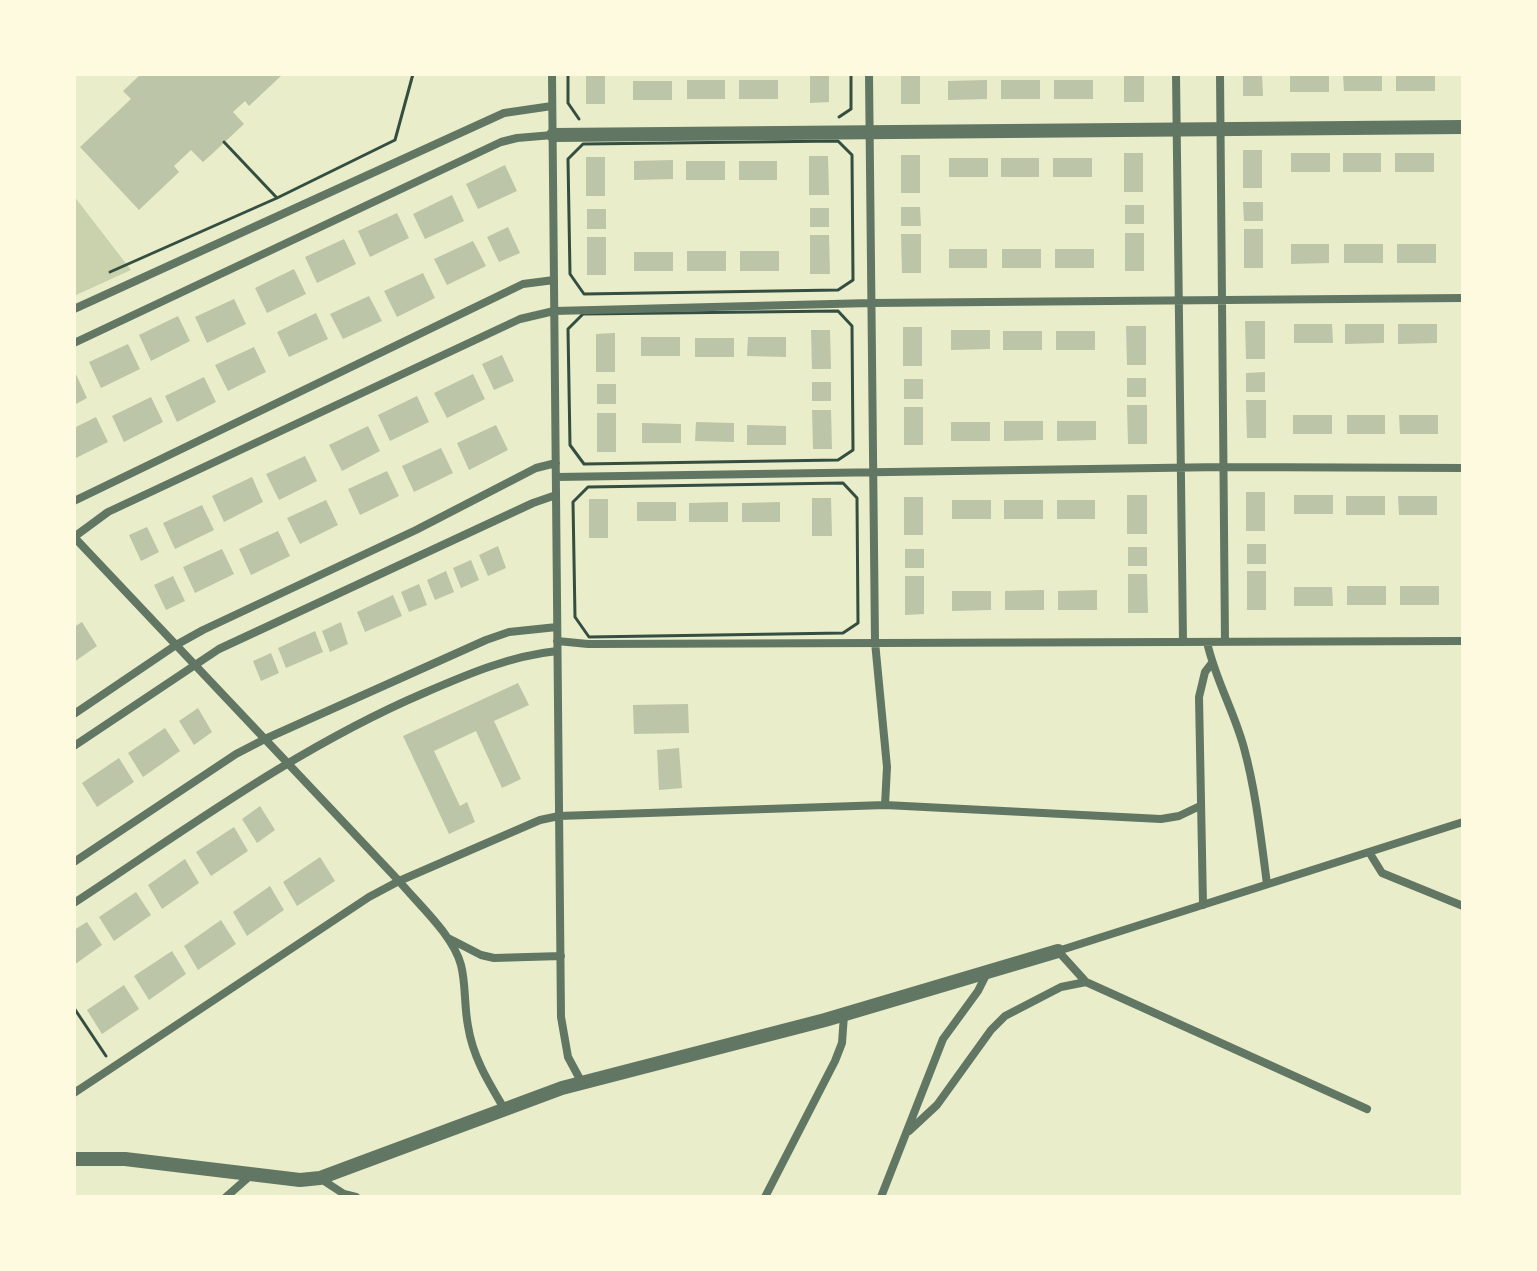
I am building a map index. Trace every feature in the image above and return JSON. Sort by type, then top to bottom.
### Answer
[{"type":"street","points":[[552,74],[561,1017],[568,1057],[582,1083]]},
{"type":"street","points":[[869,74],[875,642],[887,767],[885,805]]},
{"type":"street","points":[[1176,74],[1183,642]]},
{"type":"street","points":[[1220,74],[1225,642]]},
{"type":"street","points":[[74,309],[504,113],[552,106]]},
{"type":"street","points":[[74,343],[501,142],[517,138],[553,135],[1463,127]]},
{"type":"street","points":[[74,501],[523,284],[554,280]]},
{"type":"street","points":[[505,1110],[473,1049],[461,965],[450,939],[74,537],[108,512],[295,422],[520,319],[554,311],[871,303],[1463,298]]},
{"type":"street","points":[[74,714],[176,645],[217,623],[416,530],[536,468],[556,463]]},
{"type":"street","points":[[556,477],[1223,467],[1463,468]]},
{"type":"street","points":[[74,746],[219,649],[556,495]]},
{"type":"street","points":[[74,862],[236,754],[265,739],[486,640],[509,632],[557,627]]},
{"type":"street","points":[[74,903],[287,762],[386,709],[464,675],[557,646],[1463,641]]},
{"type":"street","points":[[1207,642],[1244,750],[1267,884]]},
{"type":"street","points":[[1203,905],[1199,697],[1205,672],[1212,663]]},
{"type":"street","points":[[74,1093],[369,897],[540,820],[559,816],[885,805],[1161,819],[1179,816],[1200,806]]},
{"type":"street","points":[[74,1159],[125,1159],[300,1180],[320,1178],[582,1083],[844,1015],[1058,951],[1463,822]]},
{"type":"street","points":[[1369,852],[1382,873],[1463,906]]},
{"type":"street","points":[[450,939],[494,958],[561,956]]},
{"type":"street","points":[[1058,951],[1086,982],[1367,1109]]},
{"type":"street","points":[[881,1197],[943,1039],[978,991],[987,972]]},
{"type":"street","points":[[906,1135],[937,1105],[991,1030],[1005,1016],[1061,987],[1086,982]]},
{"type":"street","points":[[765,1197],[835,1061],[842,1043],[844,1015]]},
{"type":"street","points":[[226,1197],[252,1175]]},
{"type":"street","points":[[320,1178],[344,1194],[356,1197]]},
{"type":"path","points":[[110,272],[277,198],[395,140],[413,74]]},
{"type":"path","points":[[568,74],[568,103]]},
{"type":"path","points":[[838,141],[852,155],[853,280],[838,290],[584,294],[570,274],[568,159],[583,144],[838,141]]},
{"type":"path","points":[[224,142],[277,198]]},
{"type":"path","points":[[838,311],[852,326],[853,450],[838,460],[584,464],[570,445],[568,329],[583,314],[838,311]]},
{"type":"path","points":[[843,483],[857,498],[858,623],[843,633],[589,637],[575,617],[573,502],[588,487],[843,483]]},
{"type":"path","points":[[74,1008],[112,1066]]},
{"type":"green space","points":[[74,196],[131,270],[74,296]]},
{"type":"building","points":[[141,74],[283,74],[249,106],[245,101],[233,112],[244,124],[203,162],[191,150],[174,166],[179,172],[139,210],[80,147],[131,99],[123,91]]},
{"type":"building","points":[[586,74],[605,74],[605,104],[586,104]]},
{"type":"building","points":[[810,74],[829,74],[829,102],[810,103]]},
{"type":"building","points":[[901,74],[920,74],[920,104],[901,104]]},
{"type":"building","points":[[1124,74],[1144,74],[1144,102],[1124,102]]},
{"type":"building","points":[[1243,74],[1262,74],[1263,96],[1243,96]]},
{"type":"building","points":[[1290,74],[1329,74],[1329,92],[1290,92]]},
{"type":"building","points":[[1343,74],[1382,74],[1382,91],[1344,91]]},
{"type":"building","points":[[1396,74],[1435,74],[1435,91],[1396,91]]},
{"type":"building","points":[[687,80],[725,80],[725,99],[687,99]]},
{"type":"building","points":[[739,80],[778,80],[778,99],[739,99]]},
{"type":"building","points":[[987,80],[987,99],[948,100],[948,81]]},
{"type":"building","points":[[1001,80],[1040,80],[1040,99],[1001,99]]},
{"type":"building","points":[[1054,80],[1093,80],[1093,99],[1054,99]]},
{"type":"building","points":[[633,81],[672,81],[672,100],[633,100]]},
{"type":"building","points":[[1243,150],[1262,150],[1262,188],[1243,188]]},
{"type":"building","points":[[1124,153],[1143,153],[1143,192],[1124,192]]},
{"type":"building","points":[[1291,153],[1330,153],[1330,172],[1291,172]]},
{"type":"building","points":[[1343,153],[1381,153],[1381,172],[1343,172]]},
{"type":"building","points":[[1395,153],[1434,153],[1434,172],[1395,172]]},
{"type":"building","points":[[901,155],[920,155],[920,193],[901,193]]},
{"type":"building","points":[[809,156],[828,156],[829,195],[809,195]]},
{"type":"building","points":[[586,157],[605,157],[605,196],[586,196]]},
{"type":"building","points":[[949,158],[988,158],[988,177],[949,177]]},
{"type":"building","points":[[1001,158],[1039,158],[1039,177],[1001,177]]},
{"type":"building","points":[[1053,158],[1092,158],[1092,177],[1053,177]]},
{"type":"building","points":[[673,160],[673,179],[634,180],[634,161]]},
{"type":"building","points":[[686,161],[725,161],[725,180],[686,180]]},
{"type":"building","points":[[739,161],[777,161],[777,180],[739,180]]},
{"type":"building","points":[[505,165],[517,191],[478,209],[466,184]]},
{"type":"building","points":[[452,195],[464,221],[425,239],[413,214]]},
{"type":"building","points":[[1243,202],[1263,202],[1263,221],[1244,221]]},
{"type":"building","points":[[1125,205],[1144,205],[1144,224],[1125,224]]},
{"type":"building","points":[[901,207],[920,207],[921,226],[901,226]]},
{"type":"building","points":[[810,208],[829,208],[829,227],[810,227]]},
{"type":"building","points":[[587,209],[606,209],[606,229],[587,229]]},
{"type":"building","points":[[397,213],[409,238],[370,257],[358,231]]},
{"type":"building","points":[[508,227],[520,253],[499,262],[487,237]]},
{"type":"building","points":[[1244,229],[1263,229],[1263,268],[1244,268]]},
{"type":"building","points":[[1125,233],[1144,233],[1144,271],[1125,271]]},
{"type":"building","points":[[901,234],[921,234],[921,273],[902,273]]},
{"type":"building","points":[[810,235],[829,235],[830,274],[810,274]]},
{"type":"building","points":[[587,237],[606,237],[606,275],[587,275]]},
{"type":"building","points":[[344,239],[356,264],[317,283],[305,257]]},
{"type":"building","points":[[473,241],[486,266],[447,285],[434,259]]},
{"type":"building","points":[[1291,244],[1329,244],[1329,263],[1291,264]]},
{"type":"building","points":[[1344,244],[1383,244],[1383,263],[1344,263]]},
{"type":"building","points":[[1397,244],[1436,244],[1436,263],[1397,263]]},
{"type":"building","points":[[949,249],[987,249],[987,268],[949,268]]},
{"type":"building","points":[[1002,249],[1041,249],[1041,268],[1002,268]]},
{"type":"building","points":[[1055,249],[1094,249],[1094,268],[1055,268]]},
{"type":"building","points":[[687,251],[726,251],[726,271],[687,271]]},
{"type":"building","points":[[740,251],[779,251],[779,271],[740,271]]},
{"type":"building","points":[[634,252],[673,252],[673,271],[634,271]]},
{"type":"building","points":[[294,269],[306,294],[267,313],[255,288]]},
{"type":"building","points":[[423,273],[435,298],[397,317],[384,291]]},
{"type":"building","points":[[369,296],[382,321],[343,339],[330,314]]},
{"type":"building","points":[[234,299],[246,324],[207,343],[195,317]]},
{"type":"building","points":[[316,313],[328,339],[289,357],[277,332]]},
{"type":"building","points":[[178,316],[190,341],[151,361],[139,335]]},
{"type":"building","points":[[1245,321],[1265,321],[1265,359],[1246,359]]},
{"type":"building","points":[[1294,324],[1332,324],[1333,343],[1294,343]]},
{"type":"building","points":[[1345,324],[1384,324],[1384,343],[1345,344]]},
{"type":"building","points":[[1398,324],[1437,324],[1437,343],[1398,344]]},
{"type":"building","points":[[1126,326],[1146,326],[1146,365],[1127,365]]},
{"type":"building","points":[[903,327],[922,327],[922,366],[903,366]]},
{"type":"building","points":[[811,330],[830,330],[831,369],[812,369]]},
{"type":"building","points":[[951,330],[990,330],[990,349],[951,350]]},
{"type":"building","points":[[1003,331],[1042,331],[1042,350],[1003,350]]},
{"type":"building","points":[[1056,331],[1095,331],[1095,350],[1056,350]]},
{"type":"building","points":[[615,333],[615,372],[596,372],[596,334]]},
{"type":"building","points":[[641,337],[680,337],[680,356],[641,356]]},
{"type":"building","points":[[748,337],[786,337],[786,357],[747,356]]},
{"type":"building","points":[[695,338],[734,338],[734,357],[695,357]]},
{"type":"building","points":[[128,344],[140,369],[101,388],[89,362]]},
{"type":"building","points":[[254,347],[266,372],[228,391],[215,365]]},
{"type":"building","points":[[502,355],[514,381],[494,390],[482,364]]},
{"type":"building","points":[[74,370],[87,398],[74,405]]},
{"type":"building","points":[[1265,372],[1265,392],[1246,392],[1246,373]]},
{"type":"building","points":[[473,374],[485,399],[447,418],[434,393]]},
{"type":"building","points":[[204,377],[216,402],[177,422],[165,396]]},
{"type":"building","points":[[1127,378],[1146,378],[1146,397],[1127,397]]},
{"type":"building","points":[[904,379],[923,379],[923,399],[904,399]]},
{"type":"building","points":[[812,382],[831,382],[831,401],[812,401]]},
{"type":"building","points":[[597,384],[616,384],[616,404],[597,404]]},
{"type":"building","points":[[417,396],[429,422],[390,441],[378,415]]},
{"type":"building","points":[[151,397],[163,422],[124,442],[112,416]]},
{"type":"building","points":[[1246,400],[1266,400],[1266,438],[1247,438]]},
{"type":"building","points":[[1127,405],[1147,405],[1147,444],[1128,444]]},
{"type":"building","points":[[904,407],[923,407],[923,445],[904,445]]},
{"type":"building","points":[[812,410],[831,410],[832,449],[813,449]]},
{"type":"building","points":[[597,413],[616,413],[616,452],[597,452]]},
{"type":"building","points":[[1293,415],[1332,415],[1332,434],[1293,434]]},
{"type":"building","points":[[1347,415],[1385,415],[1385,434],[1347,434]]},
{"type":"building","points":[[1399,415],[1438,415],[1438,434],[1400,434]]},
{"type":"building","points":[[96,417],[108,442],[74,459],[74,428]]},
{"type":"building","points":[[1004,421],[1043,421],[1043,440],[1004,441]]},
{"type":"building","points":[[1057,421],[1096,421],[1096,440],[1057,441]]},
{"type":"building","points":[[696,422],[734,423],[734,442],[695,441]]},
{"type":"building","points":[[951,422],[990,422],[990,441],[951,441]]},
{"type":"building","points":[[642,423],[681,424],[681,443],[642,443]]},
{"type":"building","points":[[496,425],[508,450],[469,470],[457,443]]},
{"type":"building","points":[[747,425],[786,426],[786,445],[747,445]]},
{"type":"building","points":[[368,426],[380,451],[342,471],[329,445]]},
{"type":"building","points":[[441,448],[453,473],[414,492],[402,466]]},
{"type":"building","points":[[305,456],[317,481],[279,500],[266,474]]},
{"type":"building","points":[[387,471],[399,496],[360,515],[348,489]]},
{"type":"building","points":[[252,477],[263,502],[224,522],[212,496]]},
{"type":"building","points":[[1246,492],[1265,492],[1265,531],[1246,531]]},
{"type":"building","points":[[1127,495],[1147,495],[1147,534],[1127,534]]},
{"type":"building","points":[[1294,495],[1333,495],[1333,514],[1294,514]]},
{"type":"building","points":[[1346,496],[1385,496],[1385,515],[1346,515]]},
{"type":"building","points":[[1398,496],[1437,496],[1437,515],[1399,515]]},
{"type":"building","points":[[904,497],[923,497],[923,535],[904,535]]},
{"type":"building","points":[[812,498],[831,498],[832,536],[812,536]]},
{"type":"building","points":[[589,499],[608,499],[608,538],[589,538]]},
{"type":"building","points":[[326,500],[338,525],[300,544],[287,518]]},
{"type":"building","points":[[952,500],[991,500],[991,519],[952,519]]},
{"type":"building","points":[[1004,500],[1043,500],[1043,519],[1004,519]]},
{"type":"building","points":[[1057,500],[1095,500],[1095,519],[1057,519]]},
{"type":"building","points":[[637,502],[676,502],[676,521],[637,521]]},
{"type":"building","points":[[728,502],[728,522],[689,522],[689,503]]},
{"type":"building","points":[[780,502],[780,522],[742,522],[742,503]]},
{"type":"building","points":[[202,505],[214,530],[175,549],[163,523]]},
{"type":"building","points":[[147,527],[159,552],[141,561],[129,535]]},
{"type":"building","points":[[278,531],[290,556],[251,575],[239,549]]},
{"type":"building","points":[[1247,544],[1266,544],[1266,564],[1247,564]]},
{"type":"building","points":[[498,546],[506,568],[488,576],[479,555]]},
{"type":"building","points":[[1128,547],[1147,547],[1147,566],[1128,566]]},
{"type":"building","points":[[222,549],[234,574],[195,593],[183,567]]},
{"type":"building","points":[[905,549],[924,549],[924,568],[905,568]]},
{"type":"building","points":[[471,560],[479,580],[461,588],[453,568]]},
{"type":"building","points":[[446,571],[454,592],[435,600],[427,580]]},
{"type":"building","points":[[1247,571],[1266,571],[1266,610],[1247,610]]},
{"type":"building","points":[[1128,574],[1147,574],[1148,613],[1128,613]]},
{"type":"building","points":[[173,576],[185,601],[166,610],[154,585]]},
{"type":"building","points":[[905,576],[924,576],[924,614],[905,615]]},
{"type":"building","points":[[419,584],[427,605],[409,612],[401,592]]},
{"type":"building","points":[[1347,586],[1386,586],[1386,605],[1347,605]]},
{"type":"building","points":[[1400,586],[1439,586],[1439,605],[1400,605]]},
{"type":"building","points":[[1294,587],[1332,587],[1333,606],[1294,606]]},
{"type":"building","points":[[1044,590],[1044,610],[1005,610],[1005,591]]},
{"type":"building","points":[[1097,590],[1097,610],[1058,610],[1058,591]]},
{"type":"building","points":[[952,591],[991,591],[991,610],[952,611]]},
{"type":"building","points":[[393,595],[402,616],[365,632],[357,612]]},
{"type":"building","points":[[82,622],[97,646],[74,662],[74,627]]},
{"type":"building","points":[[341,622],[348,644],[330,652],[322,631]]},
{"type":"building","points":[[315,631],[323,652],[286,668],[278,648]]},
{"type":"building","points":[[271,653],[279,673],[261,681],[253,661]]},
{"type":"building","points":[[518,683],[529,705],[494,721],[521,779],[502,788],[476,731],[434,751],[460,806],[467,802],[475,822],[449,834],[403,736]]},
{"type":"building","points":[[688,704],[689,733],[634,734],[633,705]]},
{"type":"building","points":[[198,708],[212,732],[194,745],[179,721]]},
{"type":"building","points":[[165,728],[180,751],[143,777],[128,753]]},
{"type":"building","points":[[679,748],[682,788],[659,790],[657,750]]},
{"type":"building","points":[[119,758],[134,782],[97,807],[82,783]]},
{"type":"building","points":[[260,806],[275,830],[257,843],[242,819]]},
{"type":"building","points":[[234,827],[248,851],[211,876],[196,852]]},
{"type":"building","points":[[320,857],[335,881],[297,906],[283,882]]},
{"type":"building","points":[[185,859],[199,883],[162,909],[148,885]]},
{"type":"building","points":[[270,886],[284,910],[247,936],[233,912]]},
{"type":"building","points":[[136,892],[151,915],[114,941],[99,917]]},
{"type":"building","points":[[221,920],[236,944],[198,970],[184,946]]},
{"type":"building","points":[[87,922],[102,945],[74,965],[74,930]]},
{"type":"building","points":[[172,951],[186,974],[149,1000],[134,976]]},
{"type":"building","points":[[124,985],[139,1009],[102,1034],[87,1010]]}]
